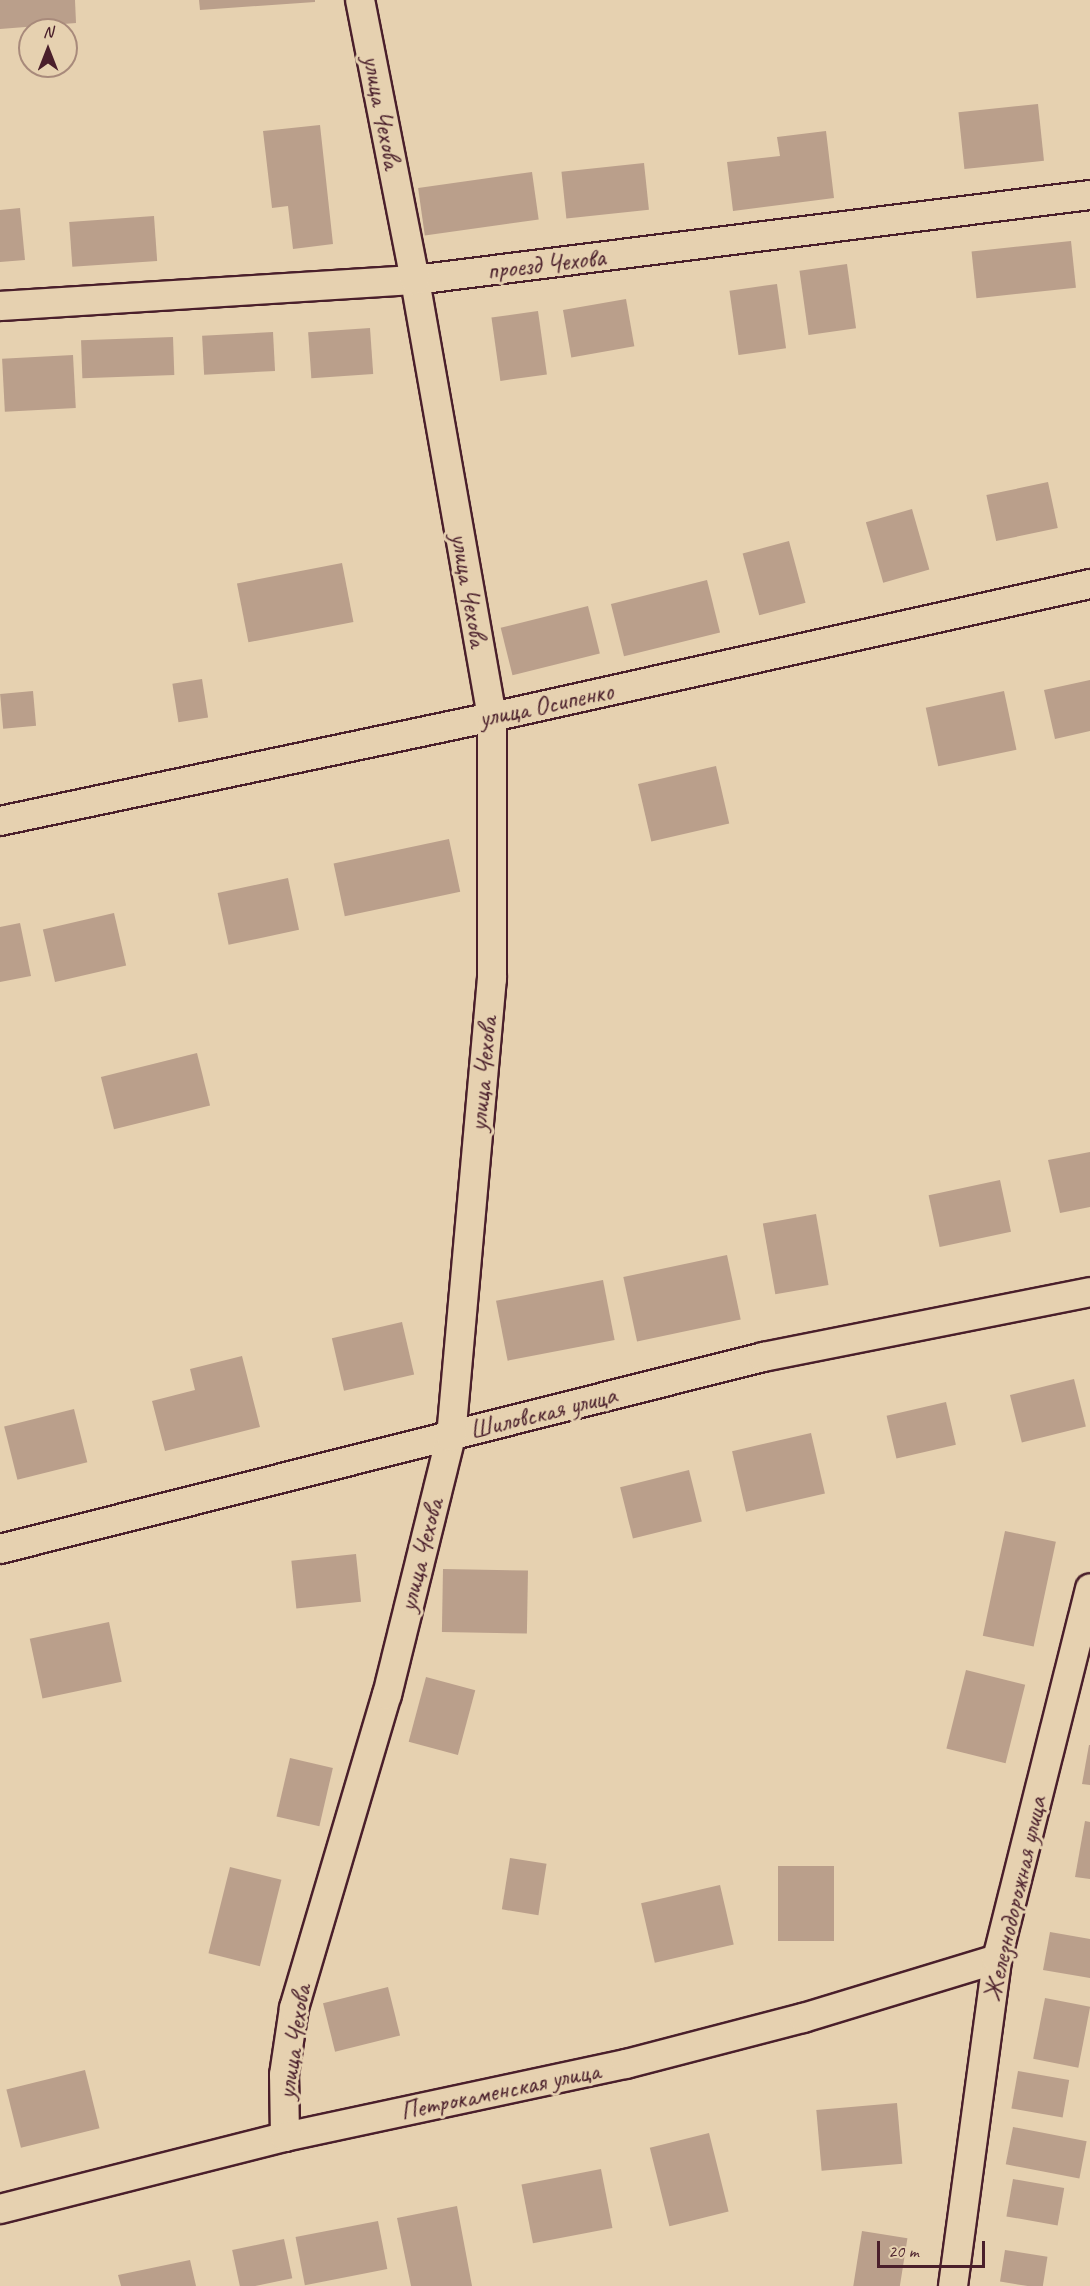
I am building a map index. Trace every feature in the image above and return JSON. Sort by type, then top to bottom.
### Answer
[{"type":"street","name":"улица Чехова","points":[[285,2137],[284,2075],[294,2008],[387,1695],[451,1437],[492,979],[492,717],[415,280],[360,0]]},
{"type":"street","name":"проезд Чехова","points":[[0,306],[415,280],[1090,195]]},
{"type":"street","name":"улица Осипенко","points":[[0,821],[492,717],[1090,584]]},
{"type":"street","name":"Шиловская улица","points":[[0,1549],[763,1357],[1090,1292]]},
{"type":"street","name":"Железнодорожная улица","points":[[954,2286],[997,1959],[1090,1588]]},
{"type":"street","name":"Петрокаменская улица","points":[[0,2209],[285,2137],[626,2064],[803,2018],[997,1959]]},
{"type":"building","points":[[0,0],[75,0],[76,18],[18,18],[18,28],[0,29]]},
{"type":"building","points":[[199,0],[315,0],[315,2],[200,10]]},
{"type":"building","points":[[1038,104],[1044,161],[964,169],[958,112]]},
{"type":"building","points":[[320,125],[333,244],[293,249],[288,206],[272,208],[263,131]]},
{"type":"building","points":[[826,131],[834,198],[733,211],[727,162],[780,156],[777,137]]},
{"type":"building","points":[[644,163],[649,210],[566,218],[561,172]]},
{"type":"building","points":[[532,172],[539,220],[425,236],[418,188]]},
{"type":"building","points":[[20,208],[25,260],[0,262],[0,210]]},
{"type":"building","points":[[154,216],[157,261],[72,267],[69,222]]},
{"type":"building","points":[[1071,241],[1076,288],[976,298],[972,251]]},
{"type":"building","points":[[847,264],[856,328],[809,335],[799,271]]},
{"type":"building","points":[[777,284],[786,348],[739,355],[729,291]]},
{"type":"building","points":[[626,299],[634,346],[571,357],[563,310]]},
{"type":"building","points":[[538,311],[547,374],[500,381],[491,318]]},
{"type":"building","points":[[370,328],[373,374],[311,378],[308,332]]},
{"type":"building","points":[[273,332],[275,371],[204,375],[202,336]]},
{"type":"building","points":[[173,337],[174,375],[82,378],[81,340]]},
{"type":"building","points":[[73,355],[76,408],[5,412],[2,359]]},
{"type":"building","points":[[1048,482],[1058,528],[996,541],[986,495]]},
{"type":"building","points":[[912,509],[929,570],[883,583],[866,522]]},
{"type":"building","points":[[789,541],[806,603],[759,615],[743,553]]},
{"type":"building","points":[[342,563],[353,622],[248,642],[237,583]]},
{"type":"building","points":[[707,580],[720,632],[624,656],[611,604]]},
{"type":"building","points":[[588,606],[600,654],[513,675],[501,628]]},
{"type":"building","points":[[202,679],[208,718],[178,722],[172,684]]},
{"type":"building","points":[[1090,680],[1090,731],[1055,739],[1044,690]]},
{"type":"building","points":[[33,691],[36,726],[3,729],[0,694]]},
{"type":"building","points":[[1004,691],[1016,750],[938,766],[926,708]]},
{"type":"building","points":[[716,766],[729,823],[651,841],[638,784]]},
{"type":"building","points":[[449,839],[460,892],[345,916],[334,864]]},
{"type":"building","points":[[288,878],[299,930],[229,945],[218,893]]},
{"type":"building","points":[[114,913],[126,966],[55,982],[43,929]]},
{"type":"building","points":[[20,923],[31,976],[0,982],[0,927]]},
{"type":"building","points":[[197,1053],[210,1105],[114,1129],[101,1077]]},
{"type":"building","points":[[1090,1152],[1090,1207],[1060,1213],[1048,1160]]},
{"type":"building","points":[[1000,1180],[1011,1232],[940,1247],[929,1195]]},
{"type":"building","points":[[816,1214],[829,1285],[775,1294],[763,1223]]},
{"type":"building","points":[[727,1255],[741,1320],[637,1342],[623,1277]]},
{"type":"building","points":[[603,1280],[615,1340],[508,1361],[496,1301]]},
{"type":"building","points":[[402,1322],[414,1375],[344,1391],[332,1338]]},
{"type":"building","points":[[242,1356],[260,1427],[165,1451],[152,1401],[195,1390],[190,1369]]},
{"type":"building","points":[[1074,1379],[1086,1427],[1022,1443],[1010,1395]]},
{"type":"building","points":[[946,1402],[956,1445],[896,1459],[887,1416]]},
{"type":"building","points":[[74,1409],[87,1462],[17,1480],[4,1426]]},
{"type":"building","points":[[811,1433],[825,1493],[746,1512],[732,1451]]},
{"type":"building","points":[[689,1470],[702,1521],[633,1539],[620,1487]]},
{"type":"building","points":[[1005,1531],[1056,1542],[1034,1646],[983,1636]]},
{"type":"building","points":[[356,1554],[361,1602],[296,1609],[291,1561]]},
{"type":"building","points":[[443,1569],[528,1570],[527,1633],[442,1632]]},
{"type":"building","points":[[109,1622],[122,1682],[42,1699],[30,1639]]},
{"type":"building","points":[[966,1670],[1025,1685],[1006,1763],[946,1749]]},
{"type":"building","points":[[426,1677],[475,1690],[458,1755],[409,1742]]},
{"type":"building","points":[[1090,1745],[1090,1785],[1082,1784]]},
{"type":"building","points":[[290,1758],[333,1768],[319,1826],[277,1816]]},
{"type":"building","points":[[1085,1821],[1090,1822],[1090,1879],[1075,1877]]},
{"type":"building","points":[[510,1858],[547,1864],[538,1915],[502,1909]]},
{"type":"building","points":[[778,1866],[834,1866],[834,1941],[778,1941]]},
{"type":"building","points":[[230,1867],[281,1880],[260,1966],[208,1953]]},
{"type":"building","points":[[720,1885],[734,1944],[655,1963],[641,1903]]},
{"type":"building","points":[[1050,1932],[1090,1939],[1090,1978],[1043,1970]]},
{"type":"building","points":[[388,1987],[400,2036],[335,2052],[323,2003]]},
{"type":"building","points":[[1045,1998],[1090,2007],[1078,2068],[1033,2059]]},
{"type":"building","points":[[85,2070],[100,2128],[21,2148],[6,2090]]},
{"type":"building","points":[[1018,2071],[1069,2080],[1063,2117],[1011,2108]]},
{"type":"building","points":[[897,2103],[902,2164],[822,2171],[816,2110]]},
{"type":"building","points":[[1013,2127],[1087,2141],[1079,2179],[1006,2164]]},
{"type":"building","points":[[709,2133],[729,2212],[669,2226],[650,2148]]},
{"type":"building","points":[[601,2169],[612,2228],[533,2243],[521,2184]]},
{"type":"building","points":[[1013,2179],[1064,2188],[1058,2225],[1006,2216]]},
{"type":"building","points":[[457,2206],[472,2286],[411,2286],[397,2218]]},
{"type":"building","points":[[378,2221],[387,2269],[305,2285],[296,2237]]},
{"type":"building","points":[[862,2231],[907,2238],[900,2286],[853,2286]]},
{"type":"building","points":[[284,2239],[292,2278],[255,2286],[240,2286],[232,2250]]},
{"type":"building","points":[[1005,2250],[1047,2257],[1043,2286],[1000,2282]]},
{"type":"building","points":[[190,2260],[196,2286],[121,2286],[118,2275]]}]
